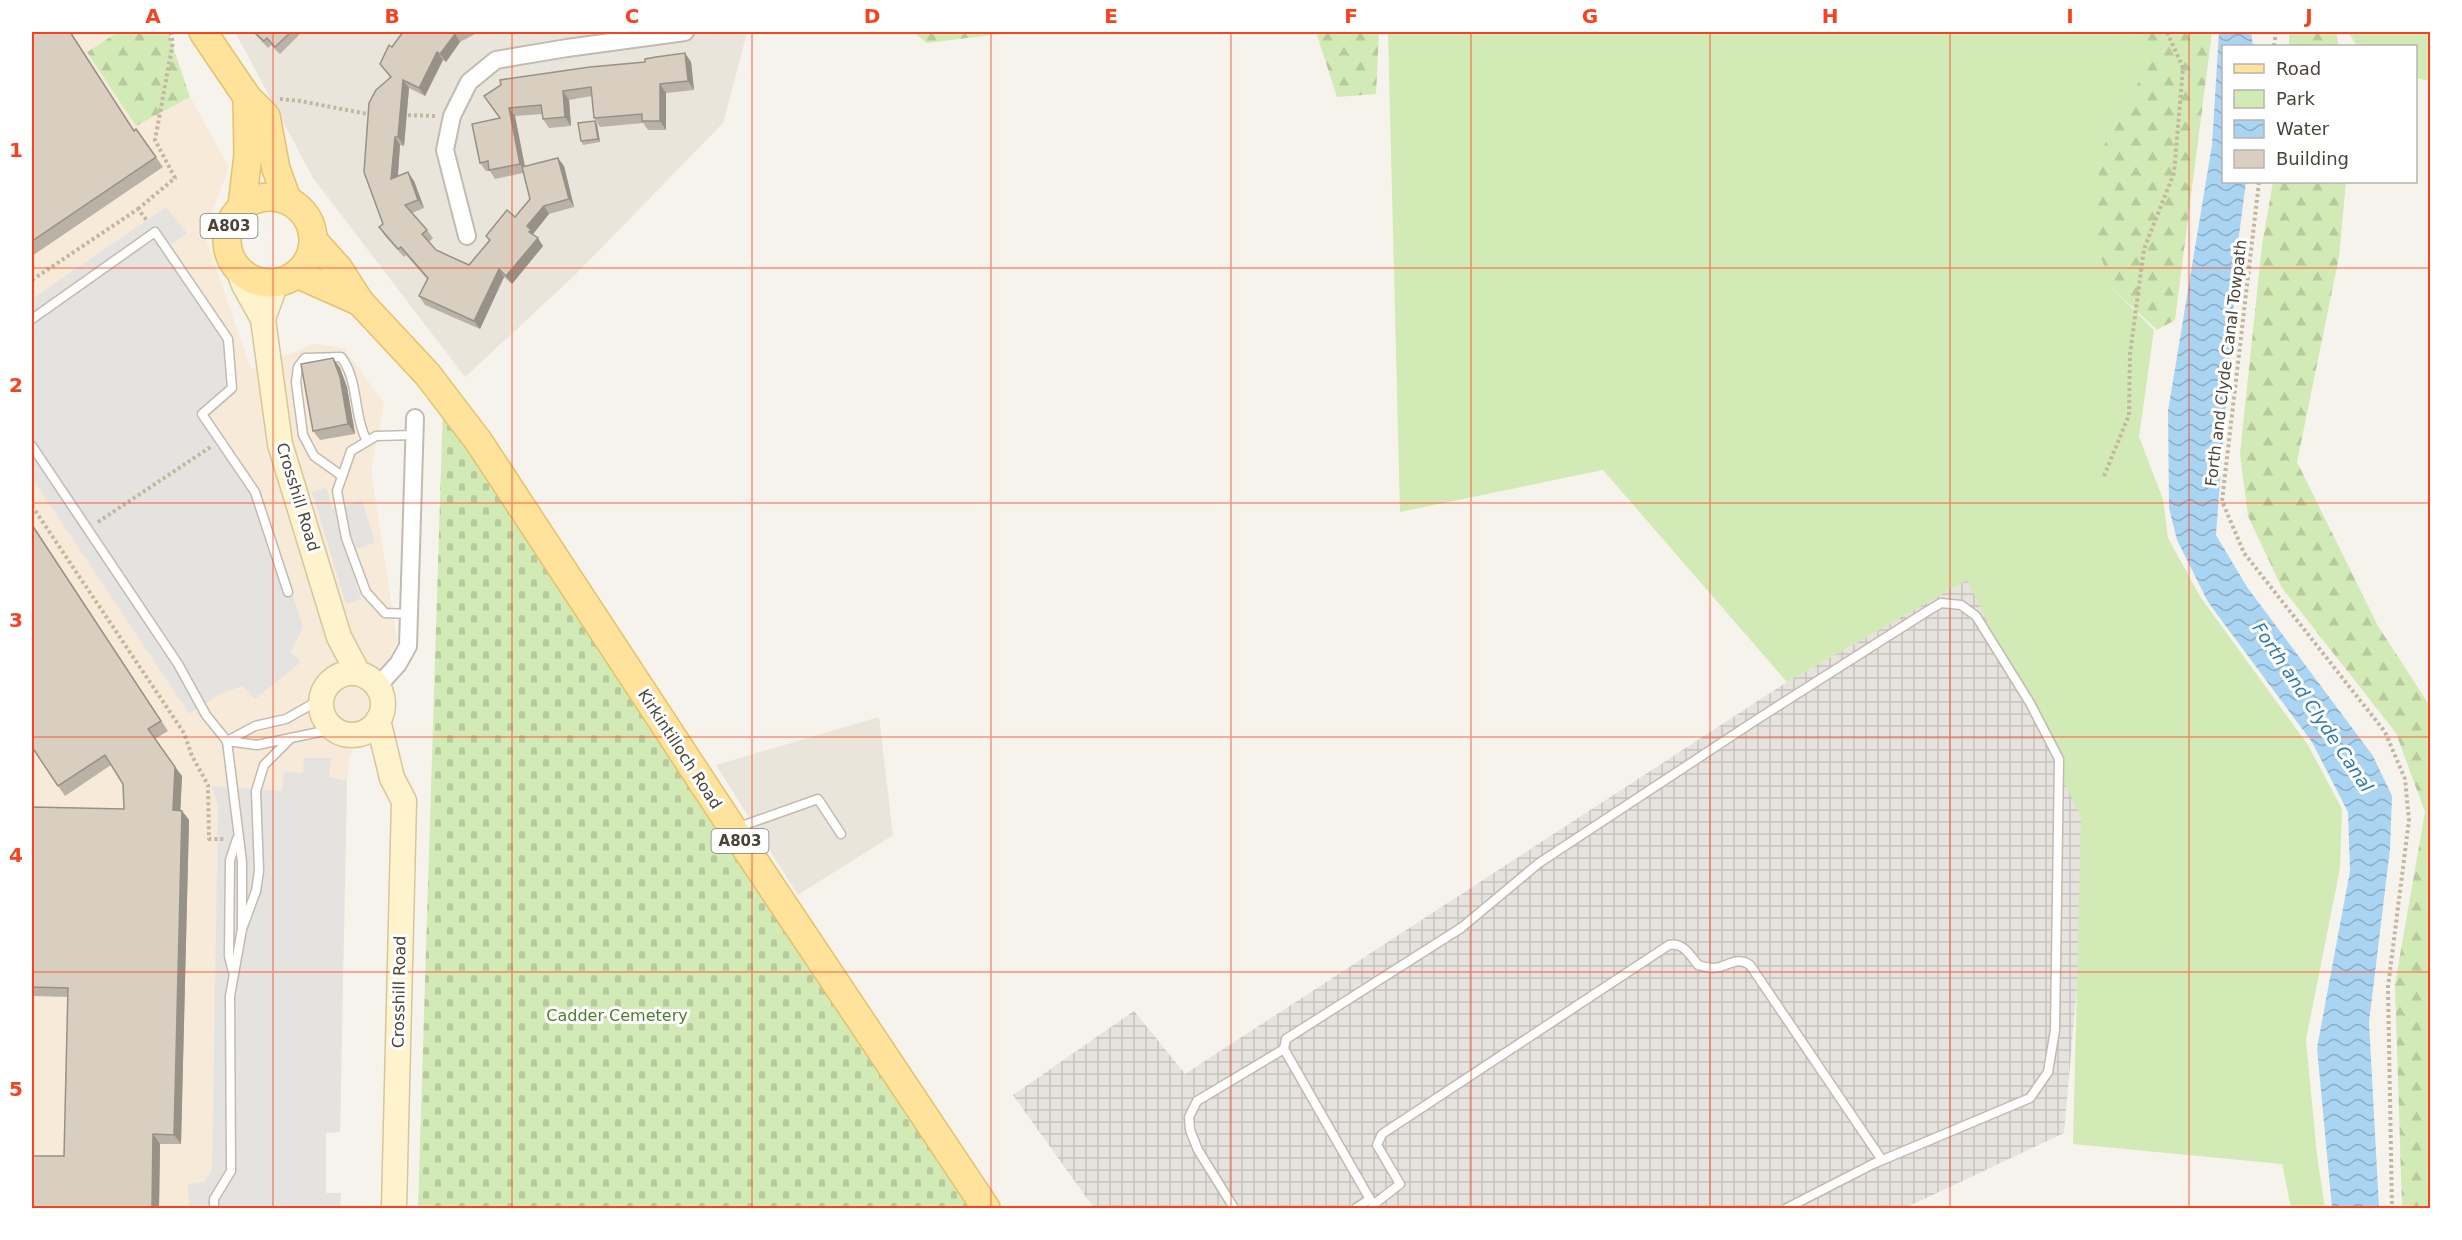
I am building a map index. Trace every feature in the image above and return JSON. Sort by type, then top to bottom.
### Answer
[{"type":"main road","name":"A803","points":[[203,32],[247,97],[266,116],[276,169],[287,199]]},
{"type":"main road","name":"A803","points":[[242,206],[248,155],[247,97]]},
{"type":"main road","name":"A803","points":[[286,279],[262,283],[239,272],[229,256],[226,238],[230,220],[242,206],[263,196],[287,199],[307,216],[314,241]]},
{"type":"main road","points":[[286,279],[306,265],[314,241]]},
{"type":"main road","name":"Kirkintilloch Road","points":[[314,241],[339,269],[360,302],[396,338],[453,406],[986,1209]]},
{"type":"main road","name":"Crosshill Road","points":[[239,272],[263,320],[280,444],[339,637],[346,675]]},
{"type":"main road","name":"Kirkintilloch Road","points":[[286,279],[360,302]]},
{"type":"main road","name":"Crosshill Road","points":[[263,320],[286,279]]},
{"type":"main road","points":[[346,675],[372,680],[378,686],[382,697],[382,709],[378,720],[362,733],[343,732],[324,716],[321,699],[326,687],[346,675]]},
{"type":"main road","name":"Crosshill Road","points":[[378,720],[392,778],[404,801],[394,1209]]},
{"type":"main road","name":"Crosshill Road","points":[[343,732],[392,778]]},
{"type":"street","points":[[467,236],[446,150],[452,116],[469,82],[496,60],[685,32]]},
{"type":"street","points":[[378,686],[398,664],[408,646],[415,418]]},
{"type":"lane","points":[[32,319],[155,232],[228,339],[232,388],[202,414],[255,492],[288,592]]},
{"type":"lane","points":[[342,476],[314,456],[303,435],[296,382],[298,367],[305,358],[341,357],[349,368],[362,432],[367,441]]},
{"type":"lane","points":[[410,614],[385,613],[366,592],[346,538],[337,491],[351,451],[376,436],[415,435]]},
{"type":"lane","points":[[32,446],[178,664],[206,715],[227,741],[242,862],[242,929]]},
{"type":"lane","points":[[1373,1204],[1284,1049],[1286,1039],[1461,928],[1539,863],[1753,722],[1941,603],[1961,605],[1976,616],[2030,703],[2059,759],[2055,1030],[2048,1072],[2030,1098],[1882,1160],[1787,1209]]},
{"type":"lane","points":[[227,741],[255,726],[285,719],[321,699]]},
{"type":"lane","points":[[227,741],[257,745],[291,738],[343,732]]},
{"type":"lane","points":[[214,1209],[214,1199],[231,1171],[230,996],[242,929],[256,891],[259,871],[256,791],[264,765],[291,738]]},
{"type":"lane","points":[[733,829],[818,799],[842,834]]},
{"type":"lane","points":[[233,974],[229,956],[230,860],[238,839]]},
{"type":"lane","points":[[1356,1209],[1373,1204],[1400,1184],[1377,1145],[1382,1134],[1669,945],[1676,944],[1683,947],[1698,965],[1714,969],[1737,961],[1745,961],[1750,965],[1882,1160]]},
{"type":"lane","points":[[1234,1209],[1198,1150],[1190,1130],[1189,1117],[1197,1101],[1284,1049]]},
{"type":"path","points":[[32,280],[138,209],[175,178],[155,140],[173,42],[170,32]]},
{"type":"path","points":[[2104,476],[2129,415],[2130,354],[2144,249],[2174,173],[2183,68],[2167,32]]},
{"type":"path","points":[[247,97],[300,101],[384,115]]},
{"type":"path","points":[[396,115],[452,116]]},
{"type":"path","name":"Forth and Clyde Canal Towpath","points":[[2259,183],[2222,501],[2244,553],[2385,732],[2405,779],[2409,820],[2388,987],[2392,1209]]},
{"type":"path","points":[[138,209],[155,232]]},
{"type":"path","points":[[87,529],[220,441]]},
{"type":"path","points":[[32,506],[184,733],[192,756],[208,786],[209,839],[238,839]]},
{"type":"shaded area","points":[[32,32],[118,32],[87,52],[136,126],[190,97],[229,167],[204,234],[251,369],[314,344],[344,348],[384,403],[371,471],[397,640],[350,757],[347,781],[340,1132],[326,1133],[326,1193],[341,1193],[340,1208],[32,1208]]},
{"type":"shaded area","points":[[235,32],[751,32],[747,33],[723,123],[575,275],[465,377],[313,178]]},
{"type":"shaded area","points":[[166,207],[187,233],[171,245],[230,337],[236,393],[210,416],[260,495],[303,627],[291,652],[301,662],[255,699],[242,686],[218,695],[189,714],[32,478],[32,299]]},
{"type":"shaded area","points":[[326,488],[333,509],[362,500],[375,543],[346,552],[361,599],[346,604],[312,492]]},
{"type":"shaded area","points":[[1978,573],[2094,793],[2064,1133],[1905,1208],[1094,1208],[1013,1095],[1134,1011],[1185,1074],[1787,682]]},
{"type":"shaded area","points":[[879,717],[893,835],[798,895],[716,765]]},
{"type":"shaded area","points":[[304,758],[331,758],[329,777],[347,781],[340,1132],[326,1133],[326,1193],[341,1193],[340,1208],[189,1208],[188,1184],[204,1182],[212,1170],[218,807],[212,786],[282,791],[284,771],[303,773]]},
{"type":"green space","points":[[118,32],[168,32],[190,97],[136,126],[87,52]]},
{"type":"green space","points":[[913,32],[1005,32],[927,43]]},
{"type":"green space","points":[[1316,32],[1379,32],[1376,94],[1337,97]]},
{"type":"green space","points":[[1388,32],[2125,32],[2149,63],[2102,149],[2112,288],[2154,330],[2139,437],[2163,499],[2168,538],[2201,598],[2308,745],[2342,809],[2340,868],[2306,1040],[2317,1155],[2325,1208],[2291,1208],[2282,1164],[2073,1144],[2081,817],[1967,580],[1787,682],[1603,470],[1400,512]]},
{"type":"green space","points":[[2125,32],[2212,32],[2175,320],[2157,330],[2112,288],[2092,232],[2102,149],[2149,63]]},
{"type":"green space","points":[[2289,32],[2336,32],[2339,45],[2289,45]]},
{"type":"green space","points":[[2348,32],[2430,32],[2430,81],[2417,78],[2417,45],[2356,45]]},
{"type":"green space","points":[[2273,183],[2346,183],[2339,257],[2297,462],[2378,626],[2430,706],[2430,1208],[2402,1208],[2395,984],[2425,812],[2396,733],[2282,588],[2248,516],[2240,454],[2262,245]]},
{"type":"green space","name":"Cadder Cemetery","points":[[443,404],[978,1208],[418,1208]]},
{"type":"water","name":"Forth and Clyde Canal","points":[[2219,32],[2251,32],[2253,45],[2222,45],[2222,183],[2246,183],[2239,235],[2216,535],[2247,587],[2373,756],[2392,796],[2390,849],[2369,1022],[2379,1208],[2332,1208],[2317,1048],[2350,871],[2348,812],[2312,742],[2208,602],[2177,540],[2169,508],[2168,411],[2212,145]]},
{"type":"building","points":[[32,32],[70,32],[134,131],[136,129],[156,157],[32,241]]},
{"type":"building","points":[[254,32],[291,32],[275,47],[267,38],[264,41]]},
{"type":"building","points":[[403,32],[459,32],[440,54],[437,52],[419,88],[403,80],[398,137],[395,137],[391,179],[408,172],[418,200],[405,205],[427,230],[422,234],[436,250],[469,265],[490,240],[486,236],[507,210],[515,217],[530,199],[522,167],[558,158],[569,199],[544,206],[527,226],[531,230],[529,232],[538,238],[506,276],[499,269],[474,321],[419,296],[428,278],[401,247],[398,249],[379,227],[383,224],[364,172],[369,103],[376,90],[391,77],[380,64],[389,45],[392,47]]},
{"type":"building","points":[[685,53],[688,81],[660,84],[660,121],[642,121],[642,114],[594,118],[591,87],[563,91],[565,117],[543,119],[541,105],[509,108],[520,164],[489,170],[488,161],[480,163],[472,124],[500,118],[484,96],[501,85],[500,80],[590,67],[645,62],[645,59]]},
{"type":"building","points":[[595,121],[598,139],[581,141],[578,123]]},
{"type":"building","points":[[333,358],[340,377],[348,424],[313,431],[301,364]]},
{"type":"building","points":[[32,525],[161,721],[148,729],[175,767],[173,810],[182,811],[174,1135],[153,1134],[152,1209],[32,1209],[32,1156],[64,1156],[68,988],[32,987],[32,807],[124,809],[123,784],[105,755],[58,786],[32,747]]}]
